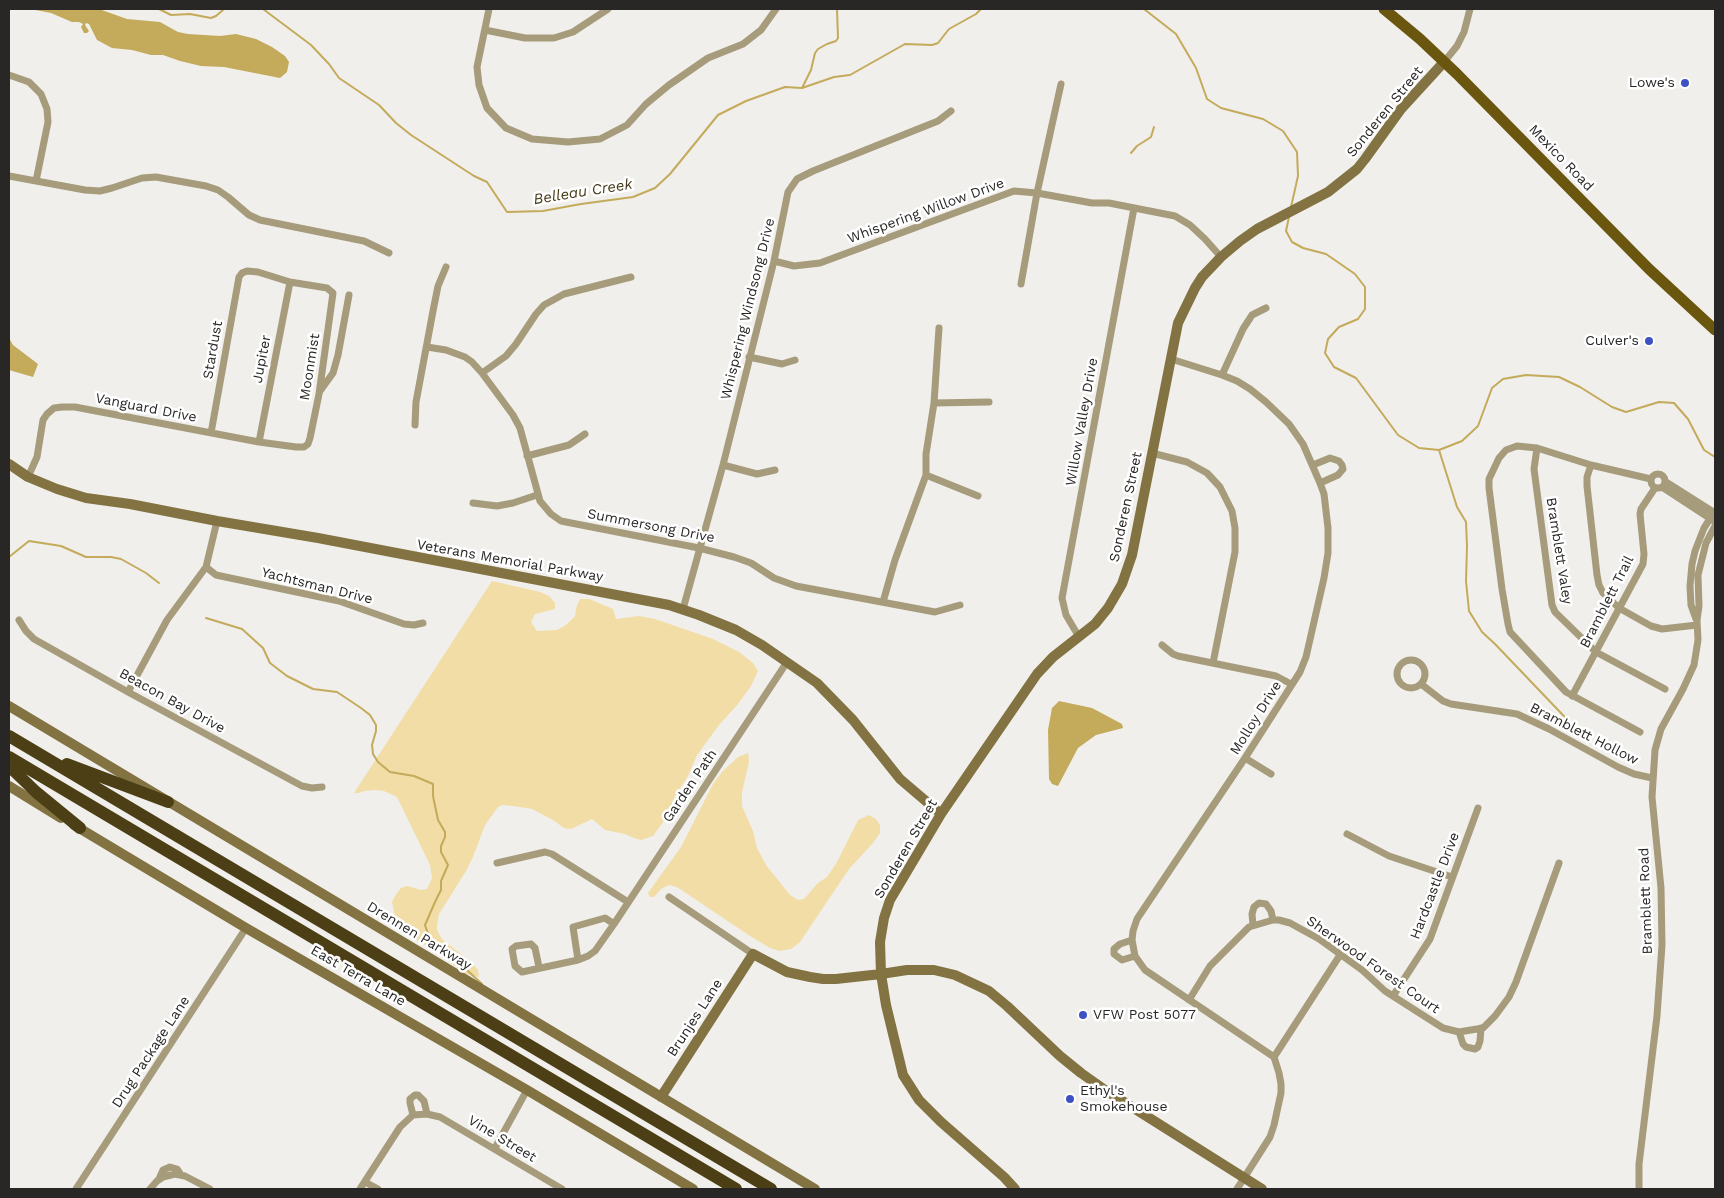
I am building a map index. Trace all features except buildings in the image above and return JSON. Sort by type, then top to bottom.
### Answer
[{"type":"highway","points":[[9,736],[771,1189]]},
{"type":"highway","points":[[34,751],[168,802]]},
{"type":"highway","points":[[9,757],[307,932],[736,1189]]},
{"type":"highway","points":[[9,766],[36,792],[80,828]]},
{"type":"main road","name":"Mexico Road","points":[[1384,9],[1444,62],[1649,269],[1715,330]]},
{"type":"street","points":[[489,9],[477,67],[479,85],[487,108],[506,128],[532,140],[568,142],[600,139],[627,126],[646,104],[669,85],[708,58],[743,44],[761,30],[776,9]]},
{"type":"street","points":[[485,30],[526,38],[554,38],[573,32],[608,9]]},
{"type":"street","points":[[1444,62],[1464,32],[1470,9]]},
{"type":"street","name":"Sonderen Street","points":[[1015,1189],[918,1100],[906,1081],[898,1060],[881,974],[880,942],[884,918],[890,900],[941,814],[1044,664],[1094,624],[1108,608],[1122,584],[1132,555],[1178,323],[1202,278],[1221,257],[1250,234],[1328,192],[1340,183],[1361,164],[1401,109],[1444,62]]},
{"type":"street","points":[[9,75],[29,82],[41,94],[48,109],[48,122],[36,181]]},
{"type":"street","points":[[1022,284],[1037,193],[1061,84]]},
{"type":"street","name":"Whispering Windsong Drive","points":[[683,609],[723,465],[774,261],[788,192],[797,179],[813,171],[938,121],[951,111]]},
{"type":"street","points":[[9,176],[92,191],[112,188],[142,178],[156,177],[206,186],[218,190],[249,215],[260,220],[364,241],[389,252]]},
{"type":"street","name":"Whispering Willow Drive","points":[[774,261],[794,266],[820,263],[1014,191],[1037,193],[1092,203],[1109,203],[1175,216],[1205,239],[1221,257]]},
{"type":"street","name":"Willow Valley Drive","points":[[1080,637],[1066,615],[1062,598],[1134,208]]},
{"type":"street","points":[[415,425],[416,402],[438,286],[446,267]]},
{"type":"street","name":"Stardust","points":[[211,432],[239,278],[242,273],[247,271],[258,272],[290,282]]},
{"type":"street","points":[[482,373],[506,356],[536,314],[549,302],[564,294],[631,277]]},
{"type":"street","name":"Moonmist","points":[[290,282],[327,288],[333,293],[319,394],[308,444]]},
{"type":"street","name":"Jupiter","points":[[259,442],[290,282]]},
{"type":"street","points":[[319,394],[333,373],[349,295]]},
{"type":"street","points":[[1222,375],[1243,329],[1252,315],[1266,308]]},
{"type":"street","points":[[883,602],[895,560],[926,475],[926,454],[934,403],[939,328]]},
{"type":"street","name":"Summersong Drive","points":[[427,347],[465,356],[482,373],[514,415],[520,428],[537,495],[547,511],[561,521],[734,556],[750,563],[774,578],[796,586],[935,612],[960,605]]},
{"type":"street","points":[[749,357],[782,364],[795,360]]},
{"type":"street","name":"Molloy Drive","points":[[1135,956],[1132,931],[1137,919],[1246,758],[1300,672],[1306,658],[1328,552],[1328,528],[1324,494],[1303,444],[1289,424],[1272,406],[1250,389],[1222,375],[1171,359]]},
{"type":"street","points":[[934,403],[989,402]]},
{"type":"street","name":"Vanguard Drive","points":[[28,477],[36,457],[43,420],[54,408],[62,407],[75,407],[259,442],[296,447],[304,447],[308,444]]},
{"type":"street","points":[[527,456],[569,446],[585,434]]},
{"type":"street","points":[[1640,732],[1566,692],[1514,637],[1508,624],[1502,589],[1489,479],[1499,458],[1506,450],[1517,446],[1537,448],[1591,465],[1651,479]]},
{"type":"street","name":"Bramblett Valey","points":[[1537,448],[1534,469],[1552,605],[1559,617],[1596,652],[1665,689]]},
{"type":"street","points":[[1152,453],[1187,462],[1206,472],[1220,487],[1232,511],[1235,528],[1235,552],[1213,663]]},
{"type":"street","points":[[1313,465],[1330,458],[1342,464],[1342,469],[1338,475],[1320,483]]},
{"type":"street","name":"Veterans Memorial Parkway","points":[[9,464],[28,477],[86,498],[130,504],[318,538],[683,609],[736,630],[812,679],[853,720],[900,779],[941,814]]},
{"type":"street","points":[[723,465],[757,474],[775,470]]},
{"type":"street","points":[[1591,465],[1587,482],[1597,575],[1603,593],[1619,608],[1657,628],[1697,622]]},
{"type":"street","points":[[926,475],[978,496]]},
{"type":"street","points":[[1651,479],[1654,475],[1664,476],[1661,486]]},
{"type":"street","points":[[1651,479],[1651,483],[1661,486],[1714,517]]},
{"type":"street","name":"Bramblett Trail","points":[[1572,696],[1643,564],[1641,509],[1661,486]]},
{"type":"street","points":[[473,503],[497,506],[537,495]]},
{"type":"street","name":"Bramblett Road","points":[[1639,1189],[1639,1164],[1657,1016],[1662,945],[1661,888],[1652,798],[1655,750],[1661,729],[1694,665],[1698,640],[1697,622],[1700,606],[1698,582],[1700,564],[1714,517]]},
{"type":"street","points":[[128,692],[156,638],[185,594],[206,567],[217,521]]},
{"type":"street","name":"Yachtsman Drive","points":[[206,567],[216,575],[339,601],[404,624],[424,623]]},
{"type":"street","name":"Beacon Bay Drive","points":[[19,620],[34,639],[128,692],[302,786],[322,787]]},
{"type":"street","points":[[1162,644],[1178,656],[1276,676],[1291,684]]},
{"type":"street","points":[[1413,660],[1421,664],[1426,672],[1421,684],[1412,688],[1403,685],[1398,678],[1401,665],[1413,660]]},
{"type":"street","name":"Garden Path","points":[[578,960],[595,951],[614,924],[787,662]]},
{"type":"street","name":"Bramblett Hollow","points":[[1421,684],[1437,697],[1451,704],[1518,714],[1618,767],[1634,774],[1652,778]]},
{"type":"street","name":"Drennen Parkway","points":[[9,706],[815,1189]]},
{"type":"street","points":[[1246,758],[1272,774]]},
{"type":"street","name":"East Terra Lane","points":[[9,786],[246,928],[527,1090],[693,1189]]},
{"type":"street","name":"Hardcastle Drive","points":[[1393,996],[1430,939],[1478,808]]},
{"type":"street","points":[[1347,834],[1390,856],[1452,877]]},
{"type":"street","points":[[497,863],[546,852],[628,902]]},
{"type":"street","name":"Sherwood Forest Court","points":[[1273,920],[1290,923],[1318,939],[1393,996],[1443,1028],[1459,1032],[1463,1044],[1466,1047],[1475,1049],[1480,1041],[1481,1028],[1495,1016],[1509,997],[1516,982],[1559,863]]},
{"type":"street","points":[[670,897],[753,954],[787,972],[810,977],[836,979],[907,970],[934,970],[955,975],[983,988],[998,998],[1081,1073],[1262,1189]]},
{"type":"street","points":[[1188,1000],[1210,966],[1232,943],[1253,925],[1273,920],[1271,911],[1266,904],[1259,903],[1254,907],[1252,914],[1253,925]]},
{"type":"street","points":[[539,967],[535,948],[531,944],[516,946],[512,949],[515,966],[522,972],[578,960],[573,927],[604,918],[614,924]]},
{"type":"street","name":"Drug Package Lane","points":[[76,1189],[246,928]]},
{"type":"street","points":[[1132,940],[1120,944],[1114,949],[1114,954],[1119,959],[1122,960],[1135,956],[1145,970],[1274,1057],[1279,1074],[1281,1093],[1274,1126],[1270,1138],[1237,1189]]},
{"type":"street","name":"Brunjes Lane","points":[[661,1097],[753,954]]},
{"type":"street","points":[[1274,1057],[1340,955]]},
{"type":"street","points":[[1459,1032],[1481,1028]]},
{"type":"street","points":[[495,1148],[527,1090]]},
{"type":"street","points":[[360,1189],[400,1127],[413,1115],[410,1099],[418,1095],[421,1096],[427,1114]]},
{"type":"street","name":"Vine Street","points":[[413,1115],[427,1114],[440,1116],[562,1189]]},
{"type":"street","points":[[150,1189],[161,1178],[163,1170],[170,1167],[210,1189]]},
{"type":"street","points":[[365,1182],[378,1189]]},
{"type":"shaded area","points":[[30,9],[99,9],[127,19],[160,22],[178,32],[188,34],[220,36],[236,34],[256,39],[285,56],[289,62],[287,72],[280,78],[224,67],[201,66],[163,55],[151,55],[132,50],[112,48],[97,40],[89,24],[86,23],[85,25],[89,31],[84,33],[81,27],[83,24],[79,22],[72,22],[51,13]]},
{"type":"shaded area","points":[[9,338],[13,345],[38,364],[33,377],[9,370]]},
{"type":"shaded area","points":[[492,581],[540,592],[549,596],[555,603],[555,609],[535,614],[531,622],[537,631],[557,630],[566,625],[575,616],[580,599],[589,599],[613,609],[616,619],[639,616],[655,619],[713,639],[739,652],[753,663],[758,671],[751,686],[738,704],[719,725],[697,755],[688,776],[675,796],[666,818],[653,836],[641,840],[605,830],[592,819],[571,829],[564,828],[532,809],[502,805],[498,807],[485,825],[473,857],[439,914],[437,924],[437,930],[442,939],[472,963],[478,970],[479,977],[466,974],[418,941],[404,930],[395,917],[392,902],[395,896],[401,888],[407,886],[421,890],[427,889],[432,878],[430,865],[397,797],[384,791],[374,790],[354,793]]},
{"type":"shaded area","points":[[1059,701],[1092,708],[1122,724],[1123,728],[1096,735],[1078,748],[1058,786],[1052,784],[1049,779],[1048,730],[1052,708]]},
{"type":"shaded area","points":[[748,753],[749,762],[742,792],[742,806],[753,831],[757,848],[766,865],[790,895],[798,900],[804,899],[818,883],[827,877],[837,862],[858,820],[869,815],[876,819],[880,825],[880,833],[873,843],[849,869],[800,942],[791,949],[780,951],[770,948],[677,887],[669,885],[661,889],[654,897],[650,897],[648,893],[681,847],[713,784],[738,757]]},
{"type":"waterway","name":"Belleau Creek","points":[[159,9],[171,15],[190,14],[211,18],[224,9]]},
{"type":"waterway","name":"Belleau Creek","points":[[263,9],[311,45],[339,78],[379,105],[396,123],[411,135],[474,176],[487,182],[507,212],[543,211],[633,197],[655,188],[670,174],[718,115],[746,101],[785,87],[802,88],[834,77],[850,75],[905,44],[932,45],[938,43],[949,29],[976,14],[981,9]]},
{"type":"waterway","points":[[802,88],[811,70],[815,53],[818,49],[836,41],[838,38],[837,9]]},
{"type":"waterway","name":"Belleau Creek","points":[[1144,9],[1176,34],[1196,68],[1207,99],[1221,108],[1263,119],[1283,131],[1297,152],[1298,176],[1291,207]]},
{"type":"waterway","points":[[1131,153],[1137,146],[1151,137],[1154,127]]},
{"type":"waterway","name":"Belleau Creek","points":[[1289,217],[1286,231],[1292,242],[1303,248],[1326,254],[1355,274],[1365,287],[1365,309],[1358,319],[1339,327],[1328,339],[1325,353],[1334,367],[1356,378],[1398,435],[1419,448],[1439,450],[1462,441],[1478,426],[1492,388],[1503,379],[1526,375],[1559,377],[1580,387],[1612,407],[1626,412],[1659,402],[1674,403],[1688,419],[1704,450],[1715,457]]},
{"type":"waterway","points":[[1439,450],[1457,507],[1466,522],[1466,581],[1469,611],[1482,632],[1581,734]]},
{"type":"waterway","points":[[9,557],[29,541],[61,546],[86,557],[121,559],[146,573],[159,583]]},
{"type":"waterway","points":[[206,618],[242,629],[263,648],[270,663],[287,676],[313,689],[337,692],[361,708],[370,715],[376,725],[372,745],[373,754],[378,762],[390,772],[414,776],[433,784],[433,796],[438,820],[445,832],[441,852],[448,865],[441,881],[441,890],[425,925],[428,934],[436,945],[455,959],[482,984]]},
{"type":"place","name":"Lowe's","points":[[1685,83]]},
{"type":"place","name":"Culver's","points":[[1649,341]]},
{"type":"place","name":"VFW Post 5077","points":[[1083,1015]]},
{"type":"place","name":"Ethyl's Smokehouse","points":[[1070,1099]]}]
